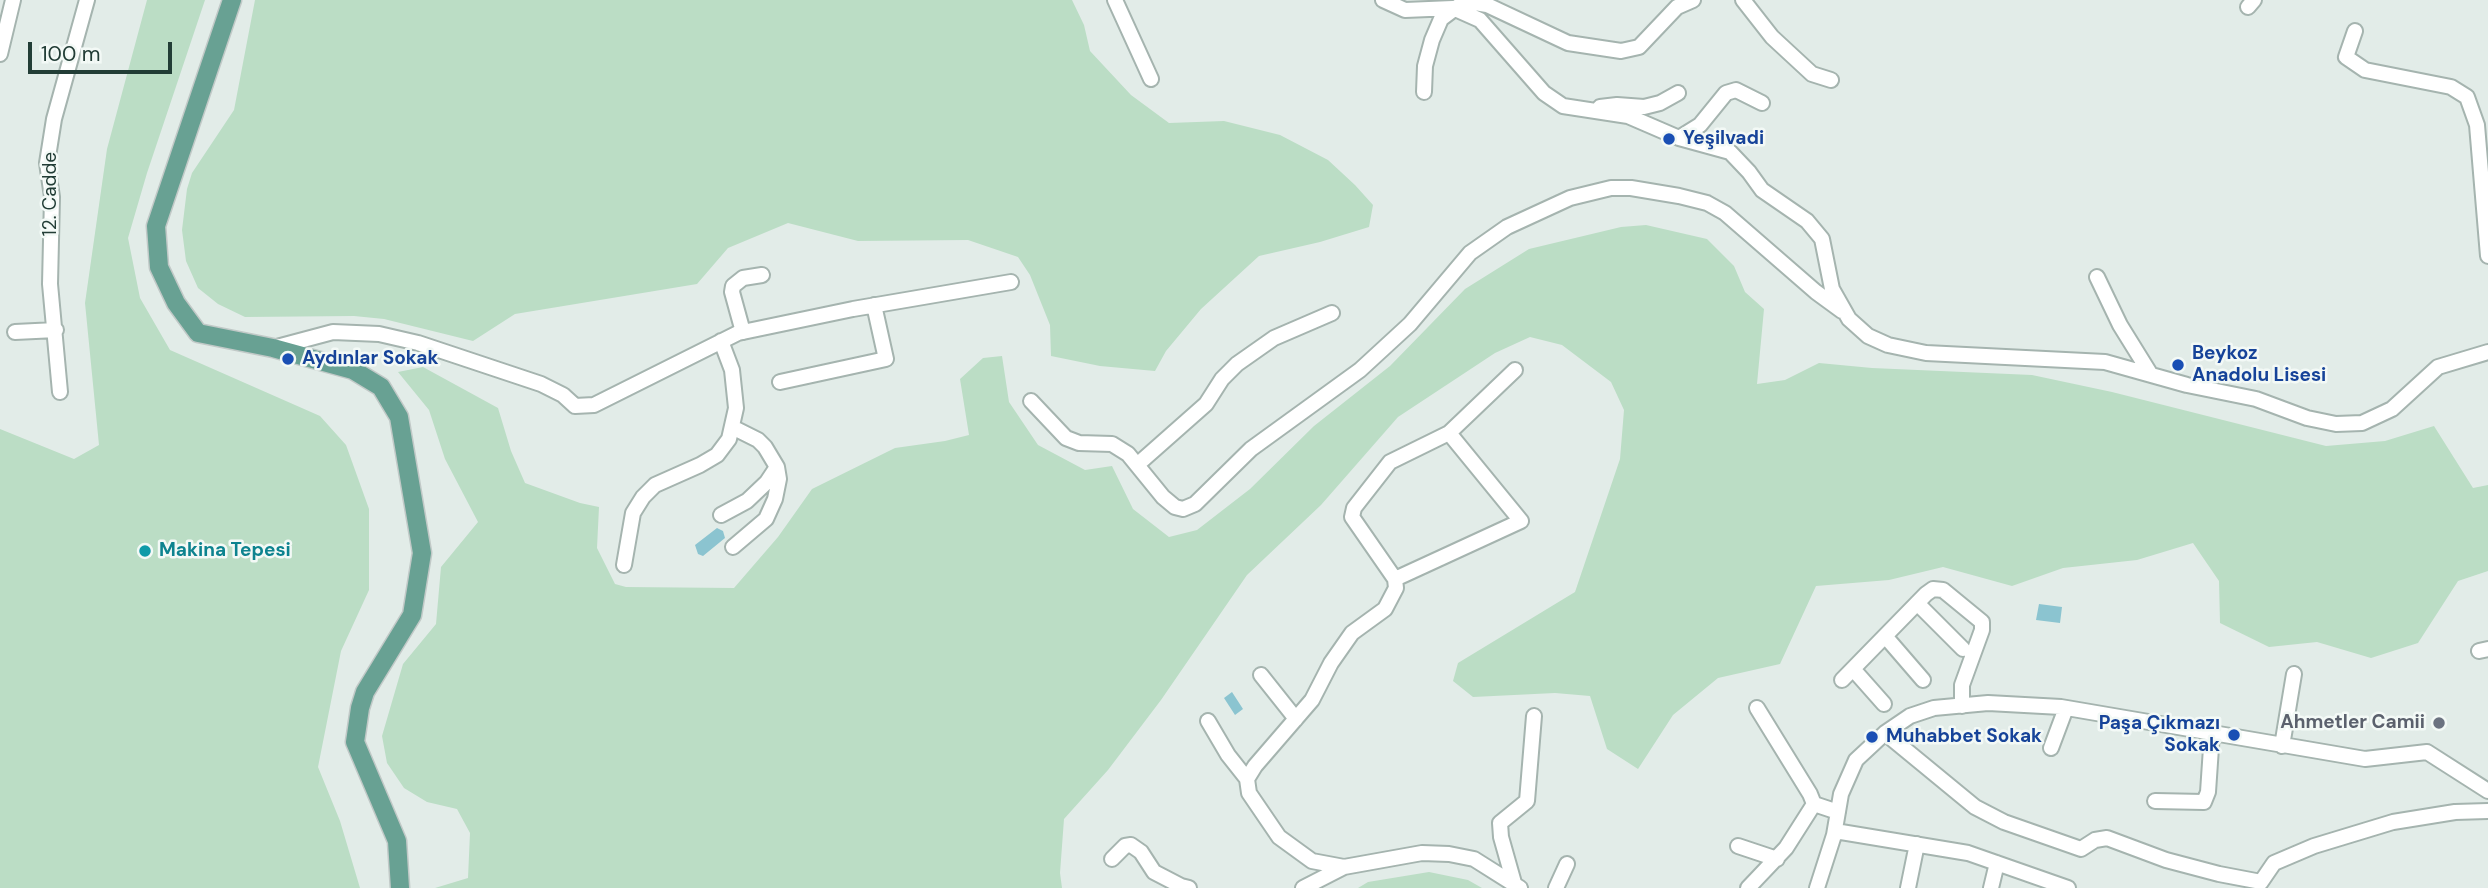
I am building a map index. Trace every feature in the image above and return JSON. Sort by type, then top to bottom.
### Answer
[{"type":"main road","points":[[232,0],[156,226],[159,267],[176,303],[198,332],[273,348],[353,370],[381,387],[398,417],[422,553],[412,615],[365,692],[355,742],[397,841],[400,888]]},
{"type":"street","points":[[0,54],[13,0]]},
{"type":"street","name":"12. Cadde","points":[[60,392],[50,284],[52,197],[47,163],[54,119],[88,0]]},
{"type":"street","points":[[1115,0],[1151,79]]},
{"type":"street","points":[[1383,0],[1405,10],[1453,8],[1469,2],[1487,5],[1567,43],[1621,51],[1639,47],[1677,7],[1693,0]]},
{"type":"street","points":[[1743,0],[1772,37],[1812,74],[1830,80]]},
{"type":"street","points":[[1424,92],[1425,66],[1432,40],[1441,19],[1453,8]]},
{"type":"street","points":[[1453,8],[1480,20],[1544,93],[1563,106],[1628,116],[1679,138],[1730,152],[1762,190],[1807,221],[1822,239],[1832,289],[1846,314]]},
{"type":"street","points":[[2354,31],[2346,57],[2365,70],[2451,87],[2467,97],[2476,125],[2488,254]]},
{"type":"street","points":[[1679,138],[1700,125],[1731,90],[1762,103]]},
{"type":"street","points":[[1584,109],[1617,105],[1644,107],[1660,103],[1678,93]]},
{"type":"street","points":[[1031,401],[1066,438],[1079,443],[1112,444],[1128,454],[1175,508],[1183,509],[1195,504],[1251,449],[1360,370],[1410,324],[1470,253],[1507,227],[1570,198],[1611,188],[1631,188],[1679,196],[1716,208],[1846,314],[1868,336],[1888,345],[1926,353],[2105,362],[2256,399],[2307,418],[2336,424],[2362,423],[2392,409],[2438,367],[2488,352]]},
{"type":"street","points":[[743,332],[732,292],[733,286],[743,278],[762,275]]},
{"type":"street","points":[[2097,277],[2120,325],[2151,375]]},
{"type":"street","points":[[273,348],[333,332],[379,334],[418,343],[541,384],[562,395],[575,406],[594,405],[743,332],[874,305],[1011,282]]},
{"type":"street","points":[[780,382],[886,359],[874,305]]},
{"type":"street","points":[[1138,466],[1206,404],[1222,379],[1237,364],[1274,338],[1332,313]]},
{"type":"street","points":[[15,332],[56,330]]},
{"type":"street","points":[[624,565],[633,513],[643,497],[655,485],[718,455],[729,439],[736,408],[732,370],[721,341]]},
{"type":"street","points":[[1247,779],[1312,700],[1331,663],[1352,634],[1385,609],[1396,588],[1395,579],[1352,517],[1354,508],[1390,463],[1449,433],[1515,370]]},
{"type":"street","points":[[733,427],[758,440],[777,467],[779,479],[766,519],[733,547]]},
{"type":"street","points":[[1395,579],[1521,521],[1449,433]]},
{"type":"street","points":[[721,515],[747,501],[767,482],[777,467]]},
{"type":"street","points":[[1842,680],[1917,603],[1933,589],[1943,590],[1982,622],[1982,630],[1962,684],[1962,706]]},
{"type":"street","points":[[1917,603],[1963,649]]},
{"type":"street","points":[[1885,636],[1923,680]]},
{"type":"street","points":[[1853,669],[1884,704]]},
{"type":"street","points":[[2282,746],[2294,674]]},
{"type":"street","points":[[1261,676],[1296,719]]},
{"type":"street","points":[[1817,888],[1835,831],[1840,794],[1856,760],[1885,733],[1910,716],[1934,708],[1988,703],[2066,708],[2365,759],[2427,752],[2488,790]]},
{"type":"street","points":[[1748,888],[1786,848],[1814,804],[1811,794],[1757,708]]},
{"type":"street","points":[[2051,748],[2066,708]]},
{"type":"street","points":[[1517,886],[1500,837],[1500,823],[1527,801],[1534,716]]},
{"type":"street","points":[[1208,721],[1228,755],[1247,779],[1249,793],[1279,837],[1312,861],[1344,867]]},
{"type":"street","points":[[1885,733],[1975,807],[2004,822],[2081,849],[2095,840],[2107,838],[2166,860],[2265,885],[2274,863],[2314,846],[2393,822],[2455,812],[2488,811]]},
{"type":"street","points":[[2155,801],[2204,802],[2208,792],[2212,733]]},
{"type":"street","points":[[1814,804],[1838,812]]},
{"type":"street","points":[[1835,831],[1968,853],[2068,888]]},
{"type":"street","points":[[1908,888],[1917,844]]},
{"type":"street","points":[[1112,859],[1125,846],[1131,845],[1141,852],[1154,872],[1189,888]]},
{"type":"street","points":[[1738,846],[1777,859]]},
{"type":"street","points":[[1303,888],[1344,867],[1422,853],[1449,853],[1474,859],[1517,886]]},
{"type":"street","points":[[1990,888],[1997,863]]},
{"type":"street","points":[[1556,888],[1567,864]]},
{"type":"green space","points":[[147,0],[205,0],[128,238],[140,298],[170,350],[320,416],[346,445],[369,509],[369,590],[341,651],[318,767],[340,821],[360,888],[0,888],[0,429],[74,459],[99,445],[85,303],[107,149]]},
{"type":"green space","points":[[255,0],[1072,0],[1084,25],[1090,51],[1131,95],[1169,123],[1224,121],[1280,135],[1328,160],[1373,205],[1369,227],[1259,256],[1201,309],[1166,351],[1155,371],[1100,366],[1051,356],[1050,325],[1030,275],[1018,257],[968,240],[858,241],[788,223],[728,248],[697,284],[515,314],[473,341],[384,319],[354,316],[245,317],[218,304],[198,288],[186,261],[182,230],[187,189],[192,173],[234,110]]},
{"type":"green space","points":[[1646,225],[1707,239],[1734,266],[1745,292],[1764,309],[1757,384],[1785,380],[1819,363],[2032,375],[2112,392],[2326,446],[2385,441],[2434,426],[2473,488],[2488,485],[2488,571],[2458,581],[2418,643],[2371,658],[2317,642],[2269,647],[2220,623],[2219,581],[2193,543],[2137,560],[2063,568],[2012,586],[1943,567],[1889,580],[1816,586],[1780,664],[1718,678],[1673,715],[1638,769],[1607,749],[1590,696],[1555,693],[1473,697],[1453,681],[1458,663],[1575,592],[1620,459],[1624,410],[1611,382],[1562,345],[1530,337],[1495,353],[1398,417],[1321,505],[1247,575],[1161,700],[1108,770],[1064,819],[1060,873],[1062,888],[435,888],[468,878],[470,833],[457,809],[427,802],[404,788],[387,763],[382,736],[403,664],[436,624],[441,567],[478,522],[445,459],[429,410],[398,372],[423,367],[498,408],[511,451],[525,483],[599,507],[597,548],[615,584],[626,587],[734,588],[778,537],[812,489],[895,448],[969,435],[960,379],[983,358],[1002,356],[1009,402],[1038,445],[1085,470],[1112,466],[1133,509],[1169,537],[1197,530],[1250,489],[1314,426],[1390,366],[1465,289],[1529,249],[1621,227]]},
{"type":"green space","points":[[1429,872],[1468,880],[1482,888],[1358,888],[1368,882]]},
{"type":"water","points":[[717,528],[723,531],[725,538],[703,556],[698,554],[695,545]]},
{"type":"water","points":[[2039,604],[2062,607],[2060,623],[2036,620]]},
{"type":"water","points":[[1232,692],[1243,709],[1235,715],[1224,698]]},
{"type":"place","name":"Yeşilvadi","points":[[1669,139]]},
{"type":"place","name":"Aydınlar Sokak","points":[[288,359]]},
{"type":"place","name":"Beykoz Anadolu Lisesi","points":[[2178,365]]},
{"type":"place","name":"Makina Tepesi","points":[[145,551]]},
{"type":"place","name":"Ahmetler Camii","points":[[2439,723]]},
{"type":"place","name":"Paşa Çıkmazı Sokak","points":[[2234,735]]},
{"type":"place","name":"Muhabbet Sokak","points":[[1872,737]]}]
